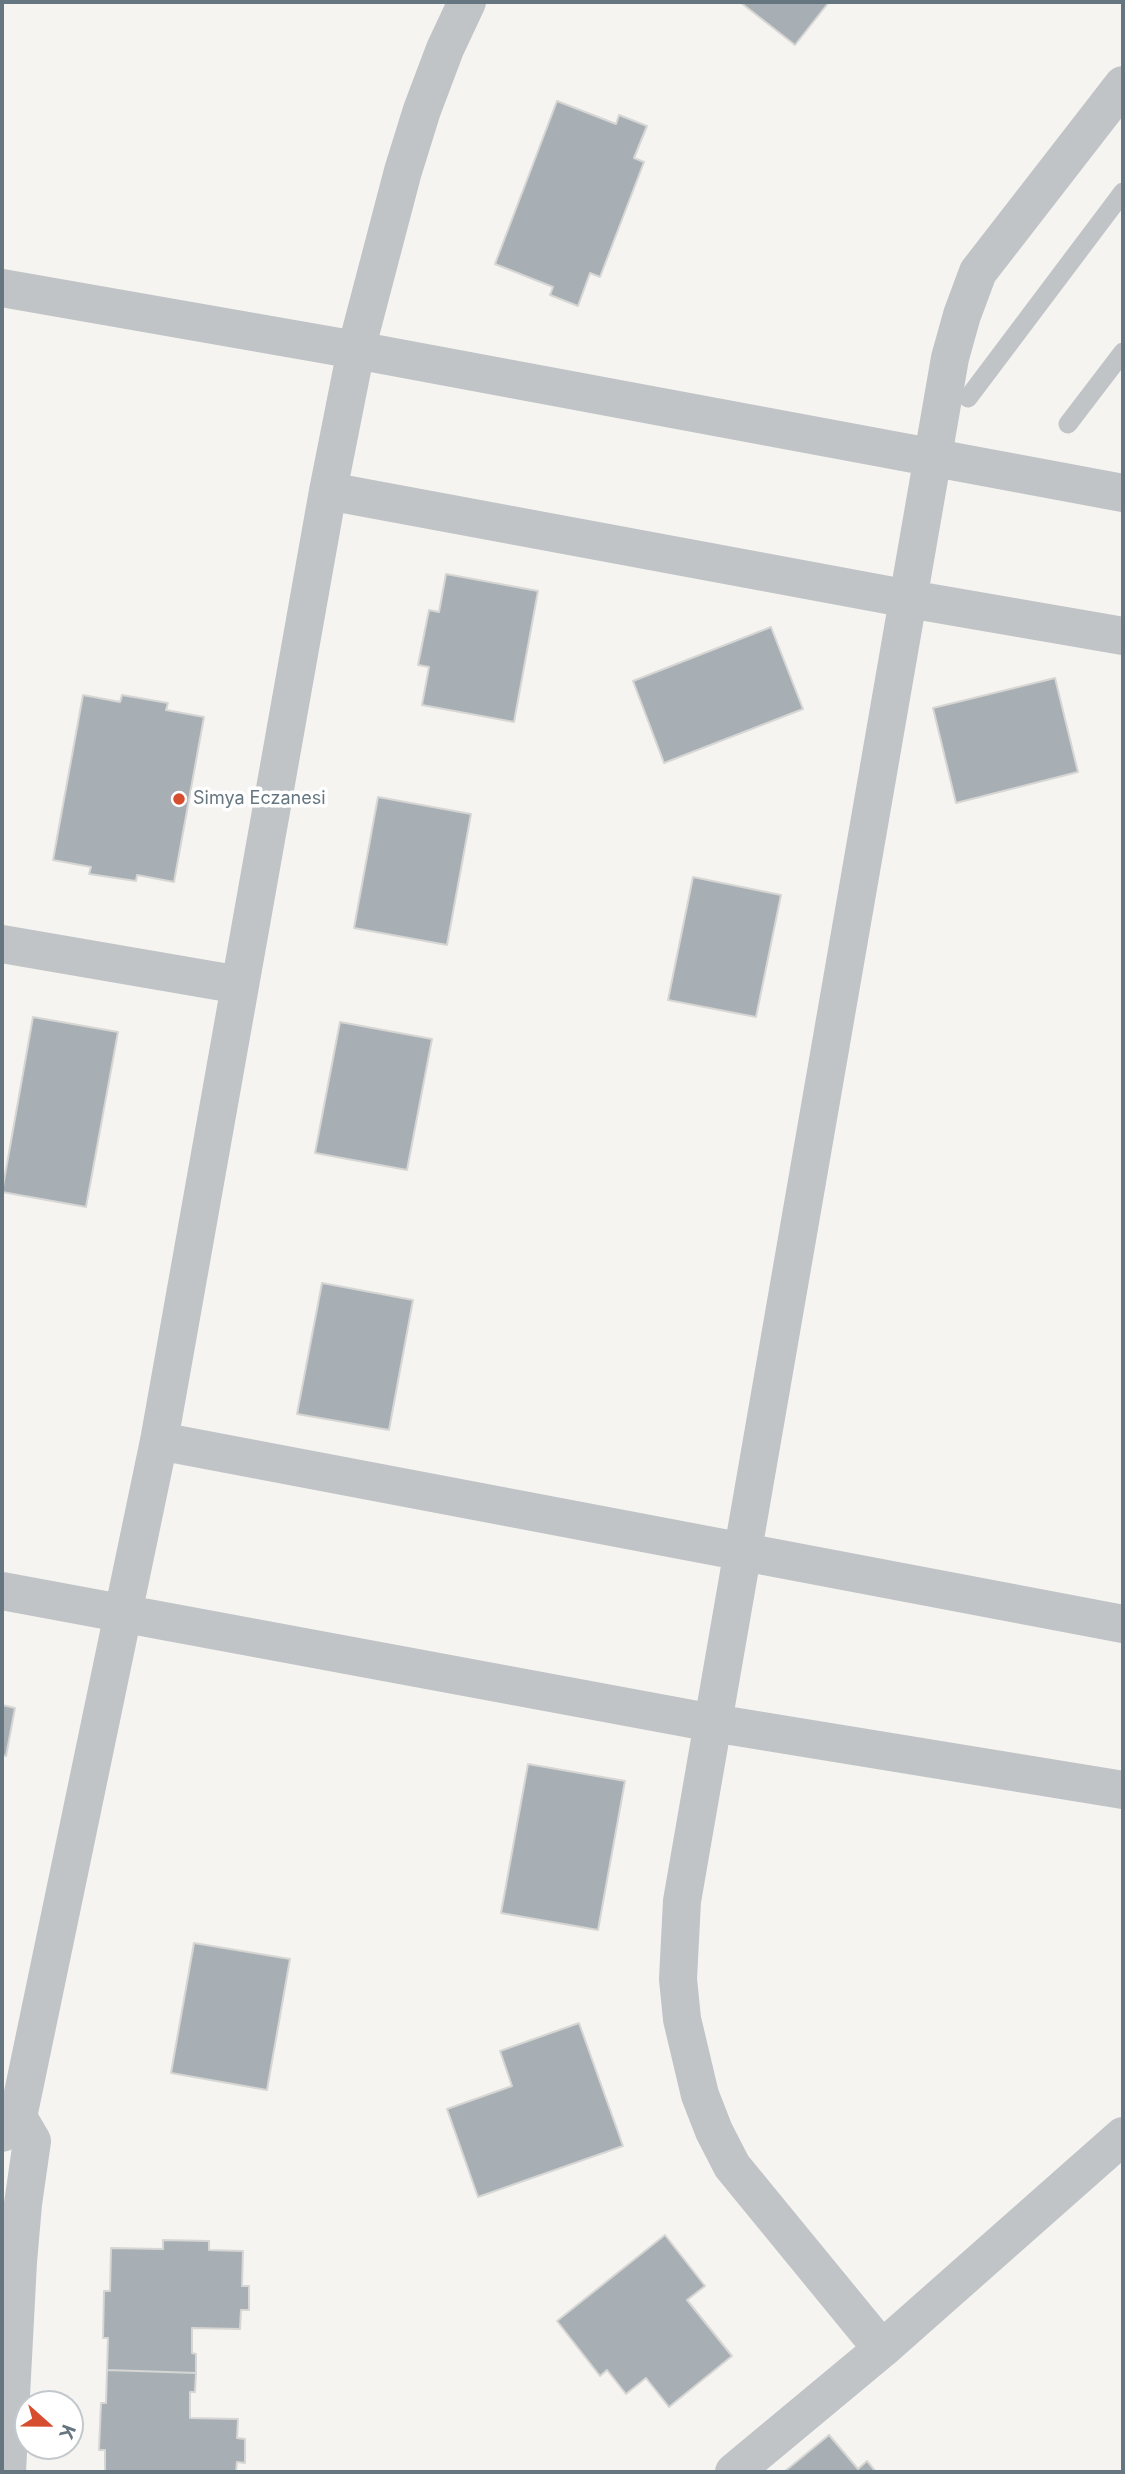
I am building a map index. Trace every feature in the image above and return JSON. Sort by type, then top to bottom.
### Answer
[{"type":"street","points":[[7,2472],[10,2272],[32,2141],[10,2125],[125,1613],[159,1441],[328,491],[356,350],[403,171],[422,110],[467,2]]},
{"type":"street","points":[[882,2349],[732,2166],[709,2119],[689,2057],[682,2019],[678,1940],[682,1901],[934,458],[939,408],[950,358],[978,272],[1123,85]]},
{"type":"street","points":[[2,288],[356,350],[1123,493]]},
{"type":"street","points":[[328,491],[909,600],[1123,636]]},
{"type":"street","points":[[2,943],[240,985]]},
{"type":"street","points":[[159,1441],[1123,1624]]},
{"type":"street","points":[[2,1591],[713,1723],[1123,1790]]},
{"type":"street","points":[[734,2472],[882,2349],[1123,2136]]},
{"type":"lane","points":[[968,398],[1123,192]]},
{"type":"lane","points":[[1068,424],[1123,352]]},
{"type":"building","points":[[740,2],[829,2],[795,45]]},
{"type":"building","points":[[557,101],[616,124],[619,115],[647,126],[634,158],[644,162],[600,277],[590,273],[578,306],[550,295],[553,287],[495,264]]},
{"type":"building","points":[[446,574],[538,591],[514,722],[422,705],[429,667],[418,665],[429,610],[439,612]]},
{"type":"building","points":[[771,627],[803,709],[664,763],[633,681]]},
{"type":"building","points":[[1055,678],[1078,772],[956,803],[933,708]]},
{"type":"building","points":[[83,695],[120,702],[122,695],[168,703],[166,710],[204,717],[174,882],[137,875],[136,881],[89,874],[91,867],[53,860]]},
{"type":"building","points":[[378,797],[471,814],[447,945],[354,928]]},
{"type":"building","points":[[693,877],[781,895],[756,1017],[668,1000]]},
{"type":"building","points":[[33,1017],[118,1032],[86,1207],[2,1192]]},
{"type":"building","points":[[340,1022],[432,1039],[407,1170],[315,1153]]},
{"type":"building","points":[[322,1283],[413,1300],[389,1430],[297,1414]]},
{"type":"building","points":[[2,1705],[15,1708],[6,1756],[2,1755]]},
{"type":"building","points":[[528,1764],[625,1781],[598,1930],[501,1913]]},
{"type":"building","points":[[194,1943],[290,1959],[267,2090],[171,2073]]},
{"type":"building","points":[[579,2023],[623,2146],[478,2197],[447,2109],[512,2086],[500,2051]]},
{"type":"building","points":[[665,2235],[705,2286],[687,2300],[732,2356],[669,2407],[646,2378],[626,2394],[607,2370],[600,2376],[557,2321]]},
{"type":"building","points":[[163,2240],[209,2241],[209,2250],[243,2251],[242,2286],[249,2286],[249,2310],[241,2310],[240,2329],[192,2328],[192,2353],[196,2354],[196,2373],[107,2370],[108,2338],[103,2338],[104,2291],[110,2291],[111,2248],[163,2249]]},
{"type":"building","points":[[107,2370],[196,2373],[195,2392],[190,2392],[190,2418],[238,2419],[237,2438],[245,2439],[245,2463],[237,2462],[236,2472],[105,2472],[105,2450],[99,2450],[101,2403],[106,2403]]},
{"type":"building","points":[[829,2435],[858,2469],[867,2461],[876,2472],[784,2472]]},
{"type":"place","name":"Simya Eczanesi","points":[[179,799]]}]
